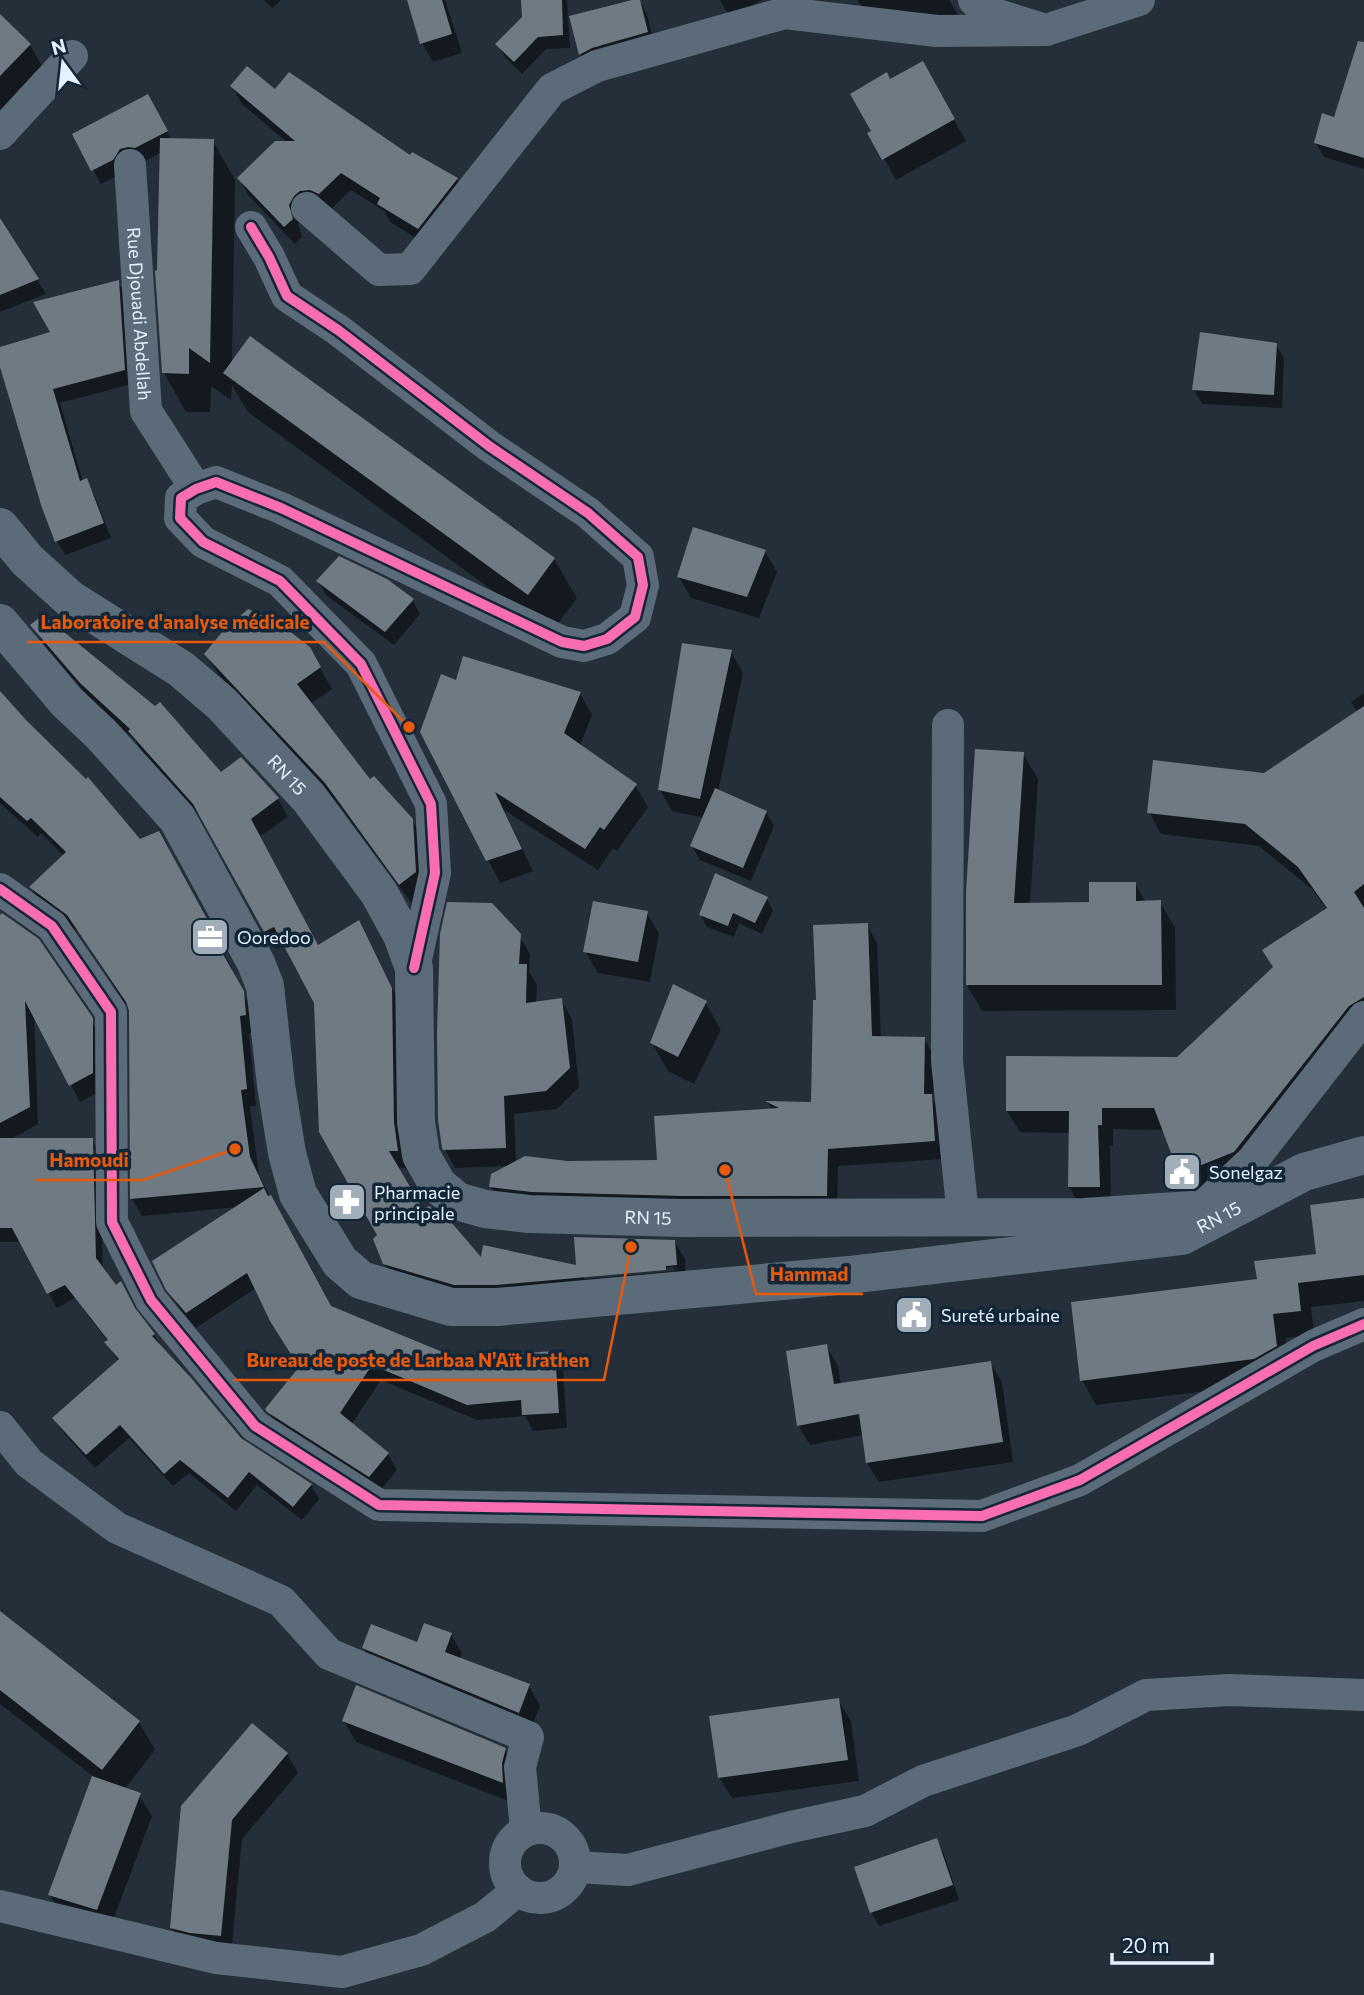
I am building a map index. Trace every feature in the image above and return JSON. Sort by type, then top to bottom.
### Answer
[{"type":"main road","name":"RN 15","points":[[0,527],[27,560],[70,599],[181,669],[222,704],[309,798],[379,893],[402,935],[414,968],[416,1122],[421,1155],[438,1185],[457,1201],[485,1209],[529,1214],[682,1218],[1084,1217],[1199,1210],[1245,1201]]},
{"type":"main road","name":"RN 15","points":[[0,624],[67,702],[101,734],[177,818],[256,963],[265,986],[276,1085],[287,1153],[298,1194],[340,1262],[361,1280],[451,1307],[497,1307],[849,1275],[1182,1236],[1304,1172],[1363,1154]]},
{"type":"street","points":[[974,0],[988,12],[1046,30]]},
{"type":"street","points":[[307,208],[379,270],[411,269],[552,89],[597,66],[785,13],[937,31],[1046,30],[1139,0]]},
{"type":"street","points":[[0,134],[72,56]]},
{"type":"street","name":"Rue Djouadi Abdellah","points":[[130,165],[146,411],[196,489]]},
{"type":"street","points":[[251,227],[287,296],[338,330],[489,446],[588,513],[638,557],[643,585],[635,617],[607,639],[584,646],[562,642],[281,508],[216,482],[181,498],[180,518],[203,542],[280,581],[361,664],[431,804],[435,873],[414,968]]},
{"type":"street","points":[[948,725],[947,1061],[963,1216]]},
{"type":"street","points":[[0,889],[52,926],[110,1012],[112,1222],[151,1300],[255,1426],[379,1506],[982,1516],[1080,1480],[1313,1346],[1364,1324]]},
{"type":"street","points":[[1199,1210],[1252,1161],[1364,1017]]},
{"type":"street","points":[[0,1427],[29,1463],[117,1528],[281,1601],[329,1654],[528,1737],[520,1767],[526,1830]]},
{"type":"street","points":[[575,1867],[628,1870],[865,1811],[923,1781],[1078,1730],[1146,1695],[1229,1690],[1364,1695]]},
{"type":"street","points":[[538,1827],[561,1834],[574,1854],[575,1867],[571,1878],[557,1894],[537,1898],[517,1890],[505,1870],[505,1857],[516,1837],[526,1830],[538,1827]]},
{"type":"street","points":[[0,1906],[216,1958],[342,1972],[421,1950],[485,1917],[517,1890]]},
{"type":"building","points":[[407,0],[442,0],[452,34],[420,44]]},
{"type":"building","points":[[521,0],[562,0],[563,35],[538,37],[514,62],[495,44],[522,17]]},
{"type":"building","points":[[640,0],[648,32],[592,48],[579,55],[569,16]]},
{"type":"building","points":[[0,14],[31,44],[0,76]]},
{"type":"building","points":[[1358,41],[1364,42],[1364,158],[1314,143],[1322,113],[1334,117]]},
{"type":"building","points":[[923,61],[955,119],[882,160],[867,133],[871,131],[850,94],[887,72],[890,79]]},
{"type":"building","points":[[247,66],[275,89],[289,72],[410,155],[412,152],[458,178],[418,229],[377,204],[380,198],[341,173],[319,194],[310,190],[300,191],[294,196],[289,205],[293,219],[284,227],[237,178],[275,141],[295,141],[230,86]]},
{"type":"building","points":[[148,94],[168,131],[135,148],[120,149],[113,160],[91,171],[72,134]]},
{"type":"building","points":[[160,138],[214,139],[210,363],[189,348],[189,374],[162,373],[155,271]]},
{"type":"building","points":[[0,218],[39,279],[0,295]]},
{"type":"building","points":[[119,280],[125,370],[53,389],[80,481],[87,478],[104,523],[55,542],[42,508],[0,367],[0,347],[50,332],[33,302]]},
{"type":"building","points":[[1200,332],[1277,343],[1274,395],[1192,390]]},
{"type":"building","points":[[250,336],[555,558],[528,595],[223,373]]},
{"type":"building","points":[[693,527],[766,550],[747,597],[677,577]]},
{"type":"building","points":[[339,556],[387,579],[414,599],[385,632],[316,581]]},
{"type":"building","points":[[248,609],[279,623],[310,647],[321,667],[297,684],[370,779],[374,776],[413,819],[416,872],[399,885],[325,783],[204,654],[223,631]]},
{"type":"building","points":[[43,615],[155,706],[160,702],[221,772],[241,757],[279,798],[251,819],[318,945],[359,920],[392,988],[394,1122],[398,1151],[389,1151],[423,1209],[429,1206],[451,1222],[481,1257],[483,1245],[576,1265],[574,1237],[675,1240],[677,1265],[666,1266],[666,1270],[496,1285],[454,1285],[383,1264],[373,1239],[377,1235],[319,1132],[314,1003],[274,927],[264,932],[193,804],[128,731],[130,729],[80,683],[30,625]]},
{"type":"building","points":[[682,643],[732,650],[700,799],[658,790]]},
{"type":"building","points":[[463,656],[581,692],[564,733],[637,784],[604,830],[600,827],[585,849],[495,792],[522,849],[486,861],[420,732],[441,674],[456,680]]},
{"type":"building","points":[[0,691],[86,779],[88,777],[140,839],[159,831],[225,952],[223,954],[244,991],[246,1015],[240,1016],[247,1089],[241,1090],[250,1157],[264,1187],[130,1199],[129,1011],[126,1002],[67,915],[29,887],[66,852],[31,818],[27,821],[0,797]]},
{"type":"building","points":[[1364,706],[1364,884],[1354,892],[1364,908],[1364,997],[1349,1006],[1234,1152],[1179,1174],[1154,1108],[1102,1108],[1102,1125],[1098,1125],[1100,1187],[1068,1187],[1069,1111],[1006,1111],[1006,1056],[1177,1057],[1273,967],[1262,950],[1327,908],[1298,867],[1245,824],[1147,813],[1153,760],[1264,773]]},
{"type":"building","points":[[975,749],[1024,752],[1014,903],[1089,902],[1089,882],[1136,882],[1136,901],[1161,900],[1162,985],[966,985],[966,892]]},
{"type":"building","points":[[715,788],[767,811],[743,868],[690,846]]},
{"type":"building","points":[[715,873],[768,897],[755,923],[733,913],[728,926],[699,915]]},
{"type":"building","points":[[593,901],[648,911],[638,962],[583,952]]},
{"type":"building","points":[[447,902],[492,903],[521,934],[519,964],[527,964],[526,1003],[562,998],[570,1068],[546,1091],[504,1096],[506,1148],[442,1148],[438,1120],[437,1031],[440,934]]},
{"type":"building","points":[[2,913],[39,939],[93,1018],[93,1073],[69,1086],[25,1001],[30,1107],[0,1123],[0,915]]},
{"type":"building","points":[[868,923],[872,1036],[925,1037],[924,1094],[932,1094],[935,1141],[828,1149],[827,1196],[531,1192],[489,1187],[491,1174],[525,1156],[567,1161],[657,1160],[654,1116],[779,1108],[765,1101],[811,1102],[813,1000],[816,1000],[813,925]]},
{"type":"building","points":[[673,984],[707,1001],[678,1057],[650,1043]]},
{"type":"building","points":[[0,1138],[93,1138],[96,1258],[116,1285],[121,1281],[135,1308],[155,1334],[152,1336],[241,1438],[312,1484],[293,1507],[249,1472],[228,1498],[180,1460],[164,1474],[120,1425],[86,1455],[52,1418],[119,1359],[104,1342],[108,1340],[65,1285],[47,1294],[12,1228],[0,1228]]},
{"type":"building","points":[[264,1188],[268,1196],[271,1195],[331,1306],[457,1358],[555,1351],[559,1413],[522,1415],[521,1400],[467,1405],[372,1365],[340,1413],[389,1453],[369,1477],[267,1412],[265,1409],[299,1367],[270,1321],[247,1273],[186,1313],[166,1290],[152,1261]]},
{"type":"building","points":[[1364,1198],[1364,1275],[1298,1283],[1301,1311],[1273,1314],[1277,1346],[1254,1359],[1080,1381],[1071,1302],[1257,1279],[1254,1261],[1316,1254],[1310,1205]]},
{"type":"building","points":[[827,1344],[834,1384],[991,1361],[1003,1442],[866,1463],[859,1414],[797,1426],[786,1351]]},
{"type":"building","points":[[0,1611],[140,1721],[102,1770],[0,1690]]},
{"type":"building","points":[[424,1623],[452,1633],[445,1652],[530,1684],[519,1713],[362,1648],[371,1624],[417,1642]]},
{"type":"building","points":[[356,1685],[506,1748],[502,1763],[503,1783],[342,1721]]},
{"type":"building","points":[[839,1698],[848,1760],[718,1778],[709,1716]]},
{"type":"building","points":[[252,1723],[288,1753],[232,1820],[221,1936],[170,1928],[181,1806]]},
{"type":"building","points":[[92,1776],[141,1793],[97,1910],[48,1895]]},
{"type":"building","points":[[937,1838],[953,1885],[870,1913],[854,1867]]},
{"type":"cycle path","points":[[251,227],[287,296],[338,330],[489,446],[588,513],[638,557],[643,585],[635,617],[607,639],[584,646],[562,642],[281,508],[216,482],[181,498],[180,518],[203,542],[280,581],[361,664],[431,804],[435,873],[414,968]]},
{"type":"cycle path","points":[[0,889],[52,926],[111,1012],[112,1222],[151,1300],[255,1426],[379,1505],[982,1516],[1080,1480],[1313,1346],[1364,1324]]},
{"type":"place","name":"Laboratoire d'analyse médicale","points":[[409,727]]},
{"type":"place","name":"Ooredoo","points":[[210,937]]},
{"type":"place","name":"Hamoudi","points":[[235,1149]]},
{"type":"place","name":"Hammad","points":[[725,1170]]},
{"type":"place","name":"Sonelgaz","points":[[1182,1172]]},
{"type":"place","name":"Pharmacie principale","points":[[347,1202]]},
{"type":"place","name":"Bureau de poste de Larbaa N'Aït Irathen","points":[[631,1247]]},
{"type":"place","name":"Sureté urbaine","points":[[914,1315]]}]
